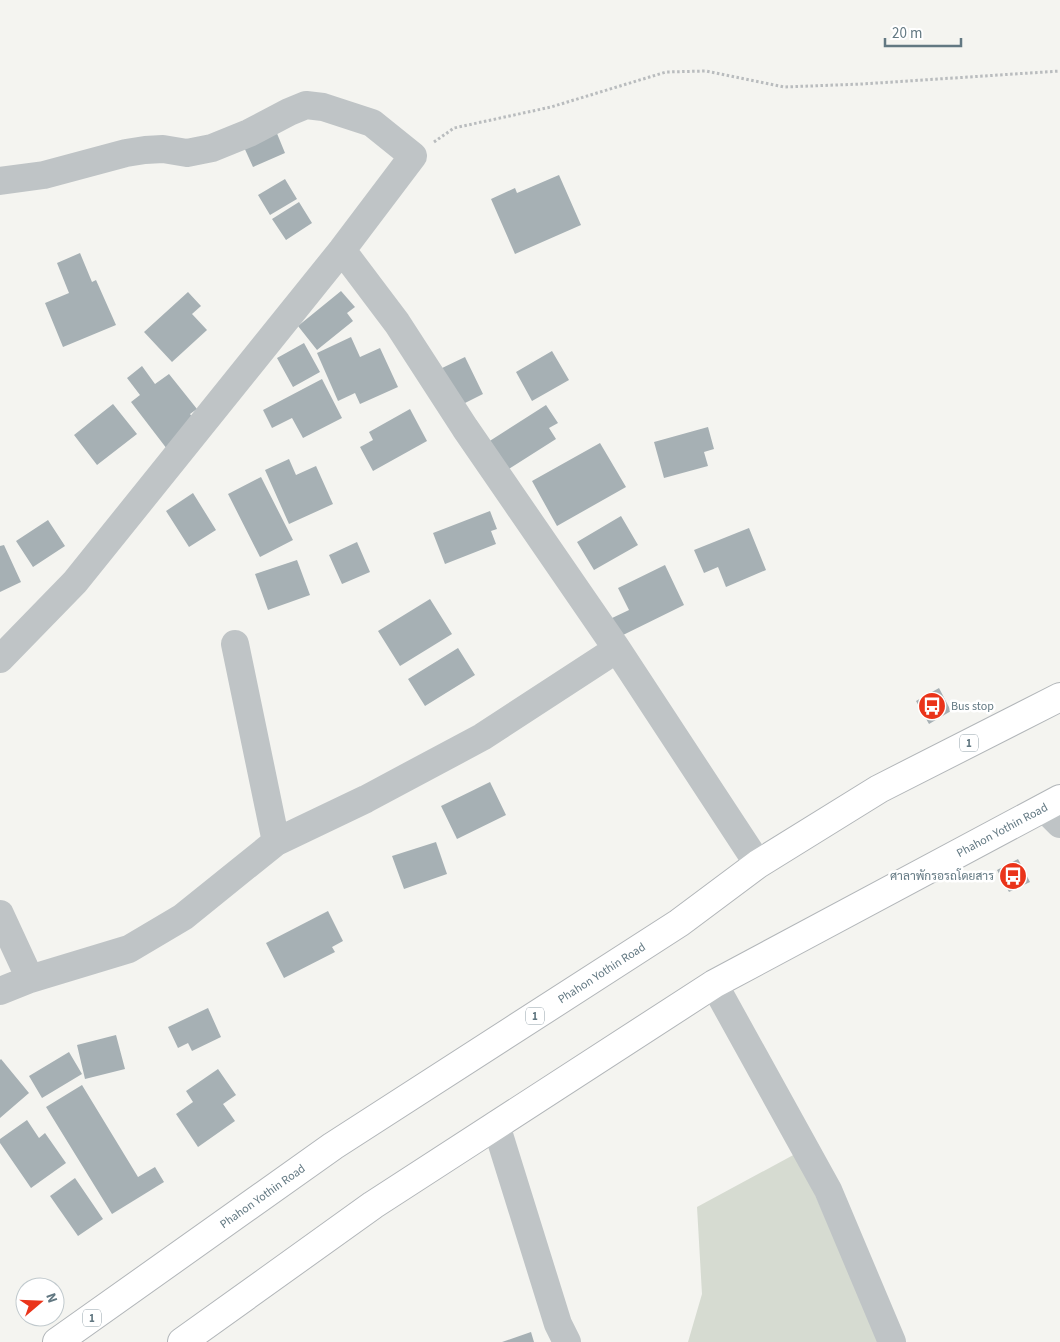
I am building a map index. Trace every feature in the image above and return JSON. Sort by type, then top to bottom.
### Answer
[{"type":"highway","name":"Phahon Yothin Road","points":[[57,1342],[333,1146],[679,923],[758,864],[879,789],[1060,697]]},
{"type":"highway","name":"Phahon Yothin Road","points":[[182,1342],[373,1205],[714,984],[1055,810]]},
{"type":"street","points":[[0,181],[44,175],[126,153],[145,150],[163,149],[187,153],[212,148],[249,133],[306,105],[323,107],[372,123],[413,156],[342,250],[75,582],[0,659]]},
{"type":"street","points":[[342,250],[397,323],[464,428],[617,649],[758,864]]},
{"type":"street","points":[[235,644],[276,842]]},
{"type":"street","points":[[0,991],[30,979],[129,949],[183,917],[276,842],[366,799],[482,737],[617,649]]},
{"type":"street","points":[[0,914],[30,979]]},
{"type":"street","points":[[714,984],[828,1190],[892,1342]]},
{"type":"street","points":[[496,1125],[558,1324],[567,1342]]},
{"type":"path","points":[[413,156],[454,128],[551,107],[666,72],[706,71],[784,87],[862,84],[1060,71]]},
{"type":"shaded area","points":[[797,1153],[879,1342],[688,1342],[702,1294],[697,1207]]},
{"type":"building","points":[[276,131],[285,153],[253,167],[243,145]]},
{"type":"building","points":[[559,175],[581,225],[515,254],[491,199],[515,188],[517,193]]},
{"type":"building","points":[[285,179],[297,199],[270,215],[258,195]]},
{"type":"building","points":[[299,202],[312,223],[286,240],[272,219]]},
{"type":"building","points":[[80,253],[92,282],[96,280],[116,325],[63,347],[45,303],[69,293],[57,263]]},
{"type":"building","points":[[341,291],[355,307],[347,313],[353,321],[317,350],[298,326]]},
{"type":"building","points":[[188,292],[201,306],[192,314],[207,330],[172,362],[144,332]]},
{"type":"building","points":[[351,337],[360,357],[380,348],[398,387],[360,404],[355,393],[338,401],[317,353]]},
{"type":"building","points":[[304,343],[320,372],[293,387],[277,358]]},
{"type":"building","points":[[552,351],[569,380],[532,401],[516,372]]},
{"type":"building","points":[[465,357],[483,394],[457,407],[438,370]]},
{"type":"building","points":[[142,366],[155,384],[169,374],[197,409],[190,414],[198,425],[167,449],[131,402],[140,395],[127,378]]},
{"type":"building","points":[[322,379],[342,418],[303,438],[292,418],[272,428],[263,410]]},
{"type":"building","points":[[113,404],[137,434],[97,465],[74,435]]},
{"type":"building","points":[[546,405],[558,423],[549,428],[556,439],[504,472],[485,444]]},
{"type":"building","points":[[410,409],[427,441],[373,471],[360,447],[373,440],[369,432]]},
{"type":"building","points":[[708,427],[714,449],[704,452],[708,466],[664,478],[654,442]]},
{"type":"building","points":[[600,443],[626,487],[557,526],[532,481]]},
{"type":"building","points":[[289,459],[296,475],[316,466],[333,504],[289,524],[265,470]]},
{"type":"building","points":[[261,477],[293,540],[260,557],[228,494]]},
{"type":"building","points":[[193,493],[216,530],[189,547],[166,511]]},
{"type":"building","points":[[490,511],[497,529],[491,531],[496,544],[445,564],[433,533]]},
{"type":"building","points":[[621,516],[638,545],[594,570],[577,542]]},
{"type":"building","points":[[48,520],[65,546],[33,567],[16,541]]},
{"type":"building","points":[[749,528],[766,570],[726,587],[718,567],[704,573],[694,550]]},
{"type":"building","points":[[357,542],[370,572],[342,584],[329,555]]},
{"type":"building","points":[[4,545],[21,582],[0,592],[0,546]]},
{"type":"building","points":[[297,560],[310,595],[268,610],[255,574]]},
{"type":"building","points":[[665,565],[684,605],[619,637],[610,619],[629,610],[618,588]]},
{"type":"building","points":[[430,599],[452,634],[400,666],[378,631]]},
{"type":"building","points":[[458,648],[475,675],[425,706],[408,679]]},
{"type":"building","points":[[939,688],[951,711],[929,724],[916,701]]},
{"type":"building","points":[[490,782],[506,815],[457,839],[441,806]]},
{"type":"building","points":[[436,842],[447,874],[404,889],[392,856]]},
{"type":"building","points":[[1018,859],[1030,882],[1009,892],[997,870]]},
{"type":"building","points":[[328,911],[343,941],[332,947],[335,952],[284,978],[266,943]]},
{"type":"building","points":[[208,1008],[221,1037],[192,1051],[188,1043],[178,1048],[168,1027]]},
{"type":"building","points":[[116,1035],[125,1069],[85,1079],[77,1045]]},
{"type":"building","points":[[69,1052],[82,1074],[42,1098],[29,1076]]},
{"type":"building","points":[[0,1060],[29,1093],[0,1118]]},
{"type":"building","points":[[218,1069],[236,1095],[223,1104],[235,1121],[198,1147],[176,1114],[193,1102],[186,1091]]},
{"type":"building","points":[[82,1085],[138,1177],[155,1167],[164,1182],[112,1214],[46,1107]]},
{"type":"building","points":[[27,1120],[39,1138],[45,1133],[66,1163],[31,1188],[0,1143],[0,1139]]},
{"type":"building","points":[[75,1178],[103,1219],[78,1236],[50,1196]]},
{"type":"building","points":[[531,1332],[534,1342],[502,1342]]},
{"type":"place","name":"Bus stop","points":[[932,706]]},
{"type":"place","name":"ศาลาพักรอรถโดยสาร","points":[[1013,876]]}]
